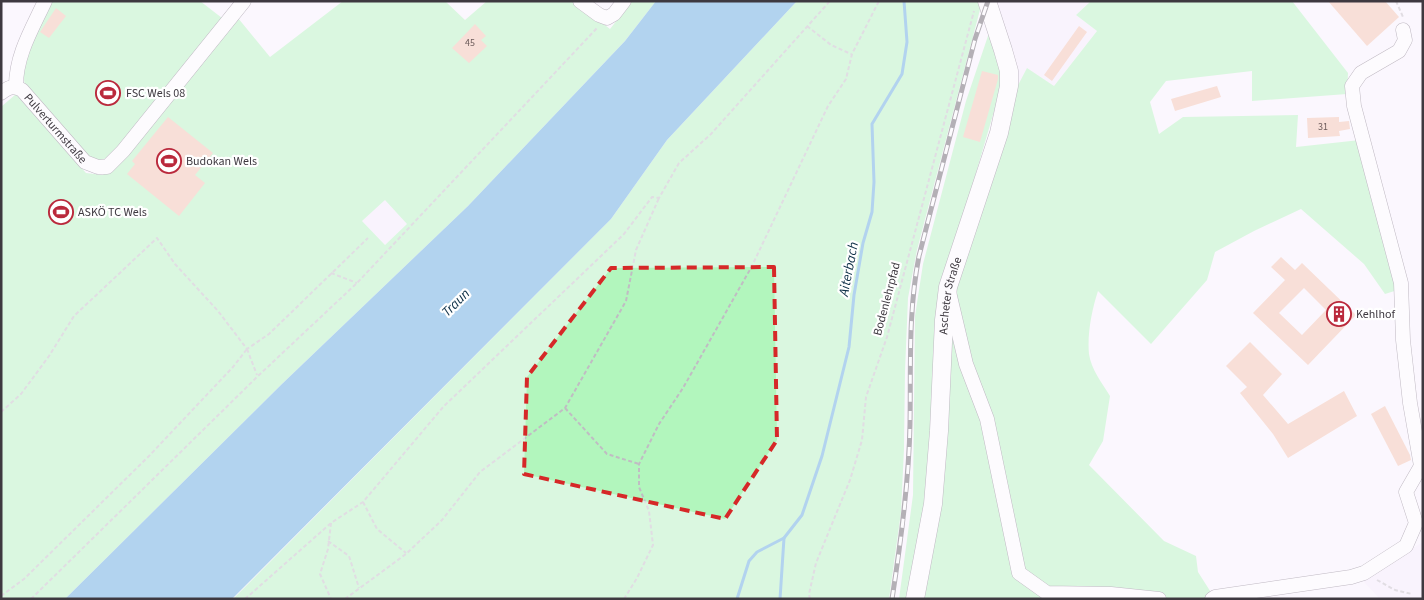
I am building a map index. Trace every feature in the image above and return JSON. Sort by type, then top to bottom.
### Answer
[{"type":"main road","name":"Ascheter Straße","points":[[915,599],[933,504],[939,431],[944,320],[948,287],[999,133],[1009,86],[1003,50],[981,4]]},
{"type":"street","points":[[16,86],[16,72],[20,56],[45,1]]},
{"type":"street","name":"Pulverturmstraße","points":[[1,93],[8,87],[16,86],[22,90],[85,162],[98,167],[106,167],[123,152],[244,1]]},
{"type":"street","points":[[580,1],[598,15],[608,18],[614,14],[624,1]]},
{"type":"street","points":[[1212,599],[1215,597],[1351,577],[1364,573],[1406,546],[1416,523],[1406,492],[1421,466],[1410,403],[1405,358],[1401,283],[1354,106],[1352,86],[1361,73],[1399,51],[1405,40],[1402,30]]},
{"type":"street","points":[[948,287],[966,364],[986,419],[1019,573],[1047,593],[1111,594],[1159,599]]},
{"type":"path","points":[[345,599],[406,554],[442,520],[480,472],[565,408],[626,301],[636,250],[659,198],[679,163],[711,134],[830,1]]},
{"type":"path","points":[[624,599],[637,578],[653,545],[648,511],[639,487],[640,464],[659,424],[682,388],[752,266],[828,106],[846,79],[852,54],[879,1]]},
{"type":"path","points":[[1396,1],[1404,18],[1402,30]]},
{"type":"path","name":"Bodenlehrpfad","points":[[810,599],[809,594],[816,563],[850,480],[860,448],[866,397],[887,338],[974,13],[981,4]]},
{"type":"path","points":[[31,599],[258,376],[357,283],[608,18]]},
{"type":"path","points":[[807,26],[831,45],[852,54]]},
{"type":"path","points":[[245,599],[331,523],[363,502],[444,406],[624,234],[652,197],[659,198]]},
{"type":"path","points":[[1,412],[21,394],[49,356],[74,316],[157,238],[175,264],[218,311],[247,349],[258,376]]},
{"type":"path","points":[[1,596],[24,578],[149,456],[233,368],[247,349],[269,334],[368,238]]},
{"type":"path","points":[[331,273],[357,283]]},
{"type":"path","points":[[565,408],[606,454],[640,464]]},
{"type":"path","points":[[363,502],[377,529],[406,554]]},
{"type":"path","points":[[331,523],[328,549],[320,574],[331,599]]},
{"type":"path","points":[[328,540],[349,556],[360,588]]},
{"type":"path","points":[[1364,573],[1395,590],[1412,594]]},
{"type":"highlighted area","points":[[774,267],[777,440],[725,519],[524,474],[527,377],[611,268]]},
{"type":"shaded area","points":[[994,1],[1091,1],[1076,15],[1097,31],[1054,86],[1015,91]]},
{"type":"shaded area","points":[[385,199],[408,224],[385,245],[362,221]]},
{"type":"shaded area","points":[[1423,542],[1423,599],[1380,599],[1361,579]]},
{"type":"green space","name":"FSC Wels 08","points":[[48,1],[200,1],[222,18],[110,157],[97,161],[83,155],[25,85],[22,70]]},
{"type":"green space","points":[[343,1],[445,1],[465,20],[487,1],[574,1],[610,29],[632,1],[656,1],[625,41],[468,206],[283,383],[65,599],[1,599],[1,107],[16,94],[86,173],[103,175],[170,101],[238,18],[270,57]],"holes":[[[385,200],[407,224],[385,245],[362,221]]]},
{"type":"green space","points":[[797,1],[979,1],[981,6],[917,250],[908,298],[901,512],[889,599],[233,599],[611,219],[667,140]]},
{"type":"green space","points":[[1091,1],[1292,1],[1348,73],[1347,94],[1252,101],[1252,71],[1166,81],[1150,102],[1159,134],[1183,117],[1298,115],[1296,147],[1360,140],[1404,288],[1385,294],[1364,264],[1301,209],[1215,252],[1207,280],[1151,344],[1098,291],[1090,322],[1089,354],[1094,370],[1110,396],[1103,441],[1089,465],[1164,541],[1196,556],[1198,572],[1212,594],[1203,599],[921,599],[952,318],[961,263],[1015,91],[1027,68],[1054,86],[1097,31],[1076,15]]},
{"type":"green space","points":[[990,30],[1001,59],[1002,84],[971,190],[944,271],[938,327],[930,486],[909,599],[899,599],[913,495],[915,316],[923,264],[966,101]]},
{"type":"water","name":"Traun","points":[[656,1],[797,1],[667,140],[611,219],[232,599],[65,599],[283,383],[468,206],[625,41]]},
{"type":"building","points":[[1328,1],[1385,1],[1399,17],[1367,46]]},
{"type":"building","points":[[56,8],[66,16],[49,38],[40,32]]},
{"type":"building","points":[[475,24],[486,36],[481,40],[487,46],[469,63],[452,48]]},
{"type":"building","points":[[1079,26],[1087,32],[1052,81],[1044,75]]},
{"type":"building","points":[[982,71],[998,75],[998,79],[980,142],[963,137]]},
{"type":"building","points":[[1217,86],[1221,97],[1175,111],[1171,99]]},
{"type":"building","points":[[168,117],[213,153],[195,175],[205,183],[179,216],[127,174],[135,164],[132,161]]},
{"type":"building","points":[[1339,117],[1339,122],[1349,121],[1350,129],[1339,131],[1340,136],[1308,138],[1307,118]]},
{"type":"building","name":"Kehlhof","points":[[1281,257],[1295,270],[1302,263],[1356,315],[1308,365],[1253,313],[1285,280],[1271,267]],"holes":[[[1304,288],[1326,310],[1302,335],[1279,313]]]},
{"type":"building","points":[[1250,342],[1282,374],[1263,395],[1288,424],[1344,391],[1357,416],[1288,458],[1273,434],[1240,393],[1247,387],[1226,366]]},
{"type":"building","points":[[1385,406],[1410,455],[1411,460],[1398,466],[1371,414]]},
{"type":"waterway","name":"Aiterbach","points":[[780,599],[784,538],[802,515],[822,456],[849,347],[854,295],[863,243],[872,212],[874,182],[872,124],[902,74],[907,42],[904,1]]},
{"type":"waterway","name":"Aiterbach","points":[[737,599],[749,561],[757,552],[784,538]]},
{"type":"railway","points":[[892,599],[908,468],[911,340],[915,277],[975,39],[988,1]]},
{"type":"place","name":"FSC Wels 08","points":[[108,93]]},
{"type":"place","name":"Budokan Wels","points":[[169,161]]},
{"type":"place","name":"ASKÖ TC Wels","points":[[61,212]]},
{"type":"place","name":"Kehlhof","points":[[1339,314]]}]
